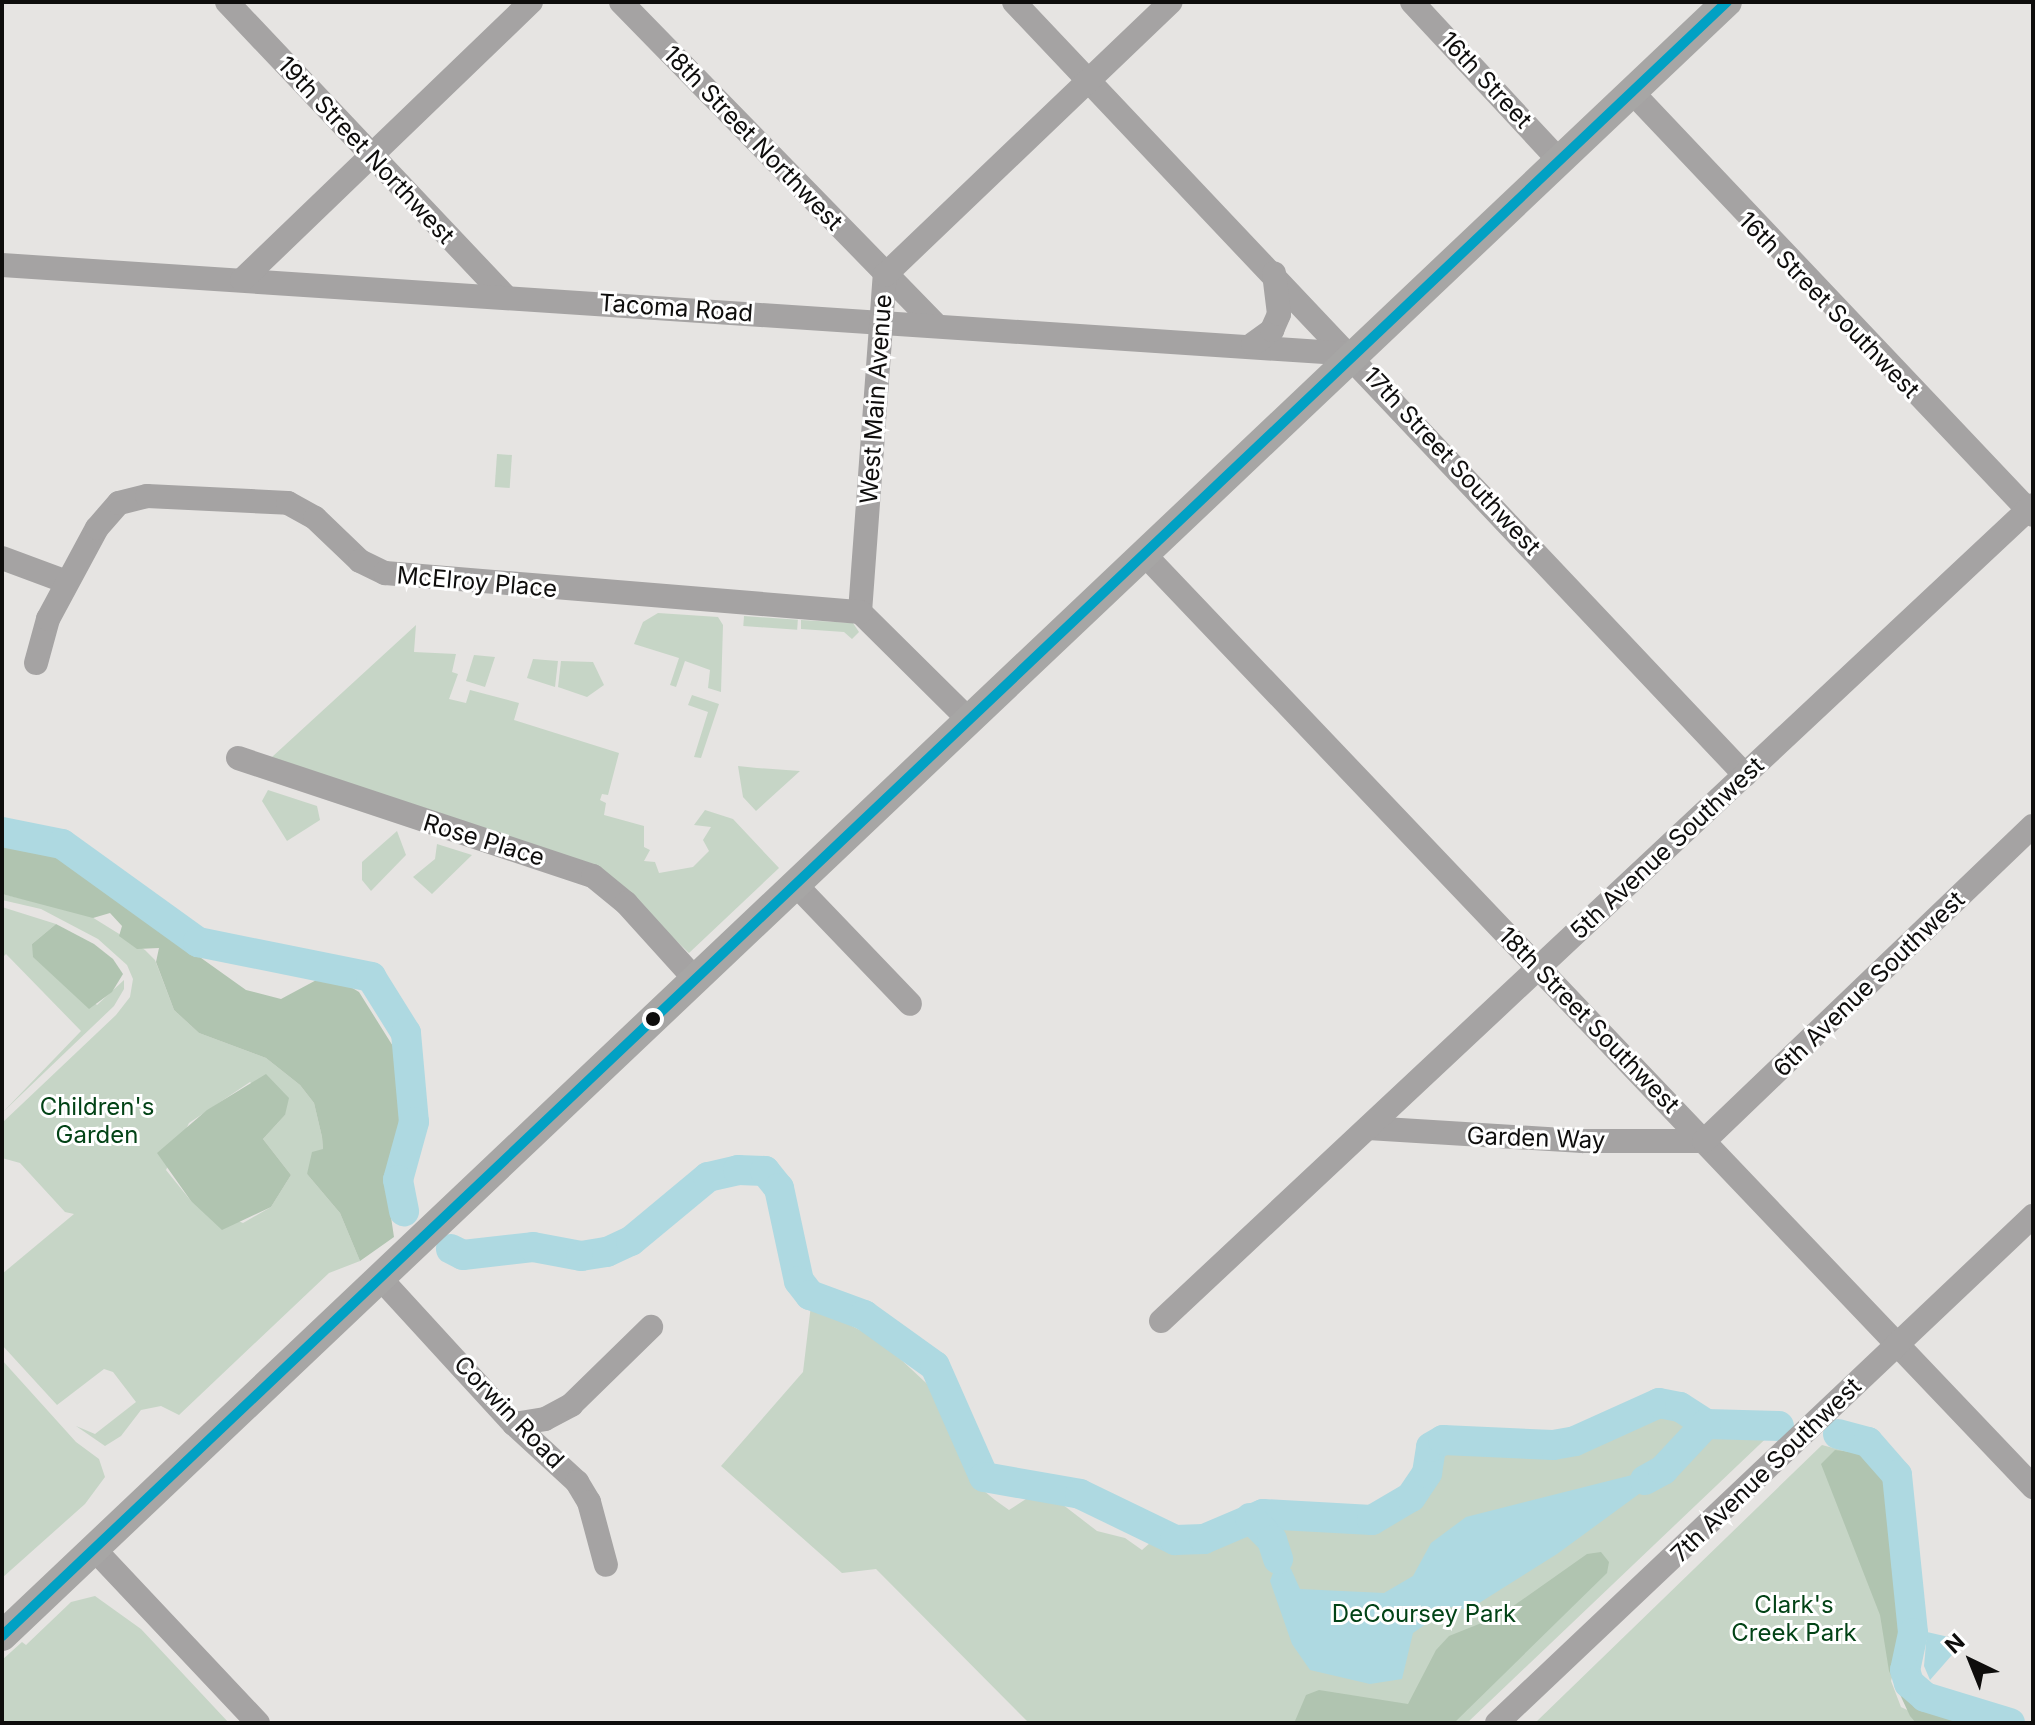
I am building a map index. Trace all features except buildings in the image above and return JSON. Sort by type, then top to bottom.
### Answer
[{"type":"main road","points":[[2,1636],[693,977],[1727,2]]},
{"type":"street","name":"19th Street Northwest","points":[[227,2],[506,297]]},
{"type":"street","points":[[242,280],[531,2]]},
{"type":"street","name":"18th Street Northwest","points":[[621,2],[936,325]]},
{"type":"street","name":"17th Street Southwest","points":[[1014,2],[1273,271],[1745,775]]},
{"type":"street","name":"West Main Avenue","points":[[860,612],[885,275],[1171,2]]},
{"type":"street","name":"16th Street","points":[[1412,2],[1558,159]]},
{"type":"street","name":"16th Street Southwest","points":[[1631,91],[2031,510]]},
{"type":"street","name":"Tacoma Road","points":[[2,265],[1253,344],[1351,354]]},
{"type":"street","points":[[1253,344],[1272,330],[1279,314],[1273,271]]},
{"type":"street","name":"McElroy Place","points":[[36,663],[48,619],[110,511],[131,497],[147,496],[288,503],[315,518],[360,561],[385,573],[860,612]]},
{"type":"street","name":"5th Avenue Southwest","points":[[1161,1321],[2031,510]]},
{"type":"street","name":"18th Street Southwest","points":[[1144,554],[2033,1487]]},
{"type":"street","points":[[2,558],[67,582]]},
{"type":"street","points":[[860,612],[969,720]]},
{"type":"street","name":"Rose Place","points":[[238,758],[593,876],[626,903],[693,977]]},
{"type":"street","name":"6th Avenue Southwest","points":[[1704,1141],[2033,826]]},
{"type":"street","points":[[795,884],[910,1004]]},
{"type":"street","name":"Garden Way","points":[[1368,1128],[1583,1141],[1704,1141]]},
{"type":"street","name":"7th Avenue Southwest","points":[[1497,1723],[2033,1216]]},
{"type":"street","name":"Corwin Road","points":[[380,1278],[514,1424],[577,1482],[589,1502],[606,1565]]},
{"type":"street","points":[[514,1424],[545,1419],[571,1405],[651,1327]]},
{"type":"street","points":[[94,1549],[258,1723]]},
{"type":"green space","points":[[497,454],[512,455],[510,488],[495,487]]},
{"type":"green space","points":[[658,613],[718,617],[723,625],[721,692],[708,688],[710,670],[685,661],[676,687],[670,685],[679,658],[634,644],[643,622]]},
{"type":"green space","points":[[744,616],[798,620],[797,630],[743,626]]},
{"type":"green space","points":[[801,620],[853,623],[859,632],[852,639],[844,632],[801,629]]},
{"type":"green space","points":[[416,625],[414,652],[456,654],[452,672],[458,674],[449,699],[466,703],[470,690],[519,703],[514,720],[619,753],[608,795],[602,794],[600,800],[606,803],[604,815],[644,826],[644,847],[650,850],[644,861],[655,862],[659,873],[693,867],[709,851],[703,840],[711,827],[694,825],[705,810],[733,819],[779,868],[689,953],[639,905],[272,757]]},
{"type":"green space","points":[[474,655],[495,657],[485,687],[466,681]]},
{"type":"green space","points":[[533,659],[558,661],[555,687],[527,678]]},
{"type":"green space","points":[[561,661],[593,662],[604,685],[587,697],[558,687]]},
{"type":"green space","points":[[692,695],[719,704],[701,758],[694,757],[708,712],[688,705]]},
{"type":"green space","points":[[738,766],[800,771],[756,811],[743,797]]},
{"type":"green space","points":[[268,790],[317,806],[320,820],[287,841],[262,801]]},
{"type":"green space","points":[[397,831],[406,855],[371,891],[362,880],[362,862]]},
{"type":"green space","points":[[2,843],[58,856],[246,990],[281,999],[322,977],[334,977],[359,992],[401,1059],[400,1124],[385,1177],[394,1237],[360,1261],[340,1213],[307,1174],[312,1152],[323,1149],[314,1103],[300,1085],[266,1058],[199,1033],[174,1010],[156,962],[159,948],[137,949],[119,936],[122,926],[110,913],[93,918],[2,894]]},
{"type":"green space","points":[[437,844],[472,855],[432,894],[413,877],[435,859]]},
{"type":"green space","name":"Children's Garden","points":[[2,894],[87,914],[145,950],[155,960],[174,1010],[199,1033],[266,1058],[300,1085],[314,1103],[323,1149],[307,1174],[340,1213],[360,1261],[329,1273],[179,1415],[161,1406],[141,1410],[121,1436],[105,1446],[76,1426],[95,1434],[136,1402],[113,1372],[104,1369],[57,1405],[2,1345],[2,1274],[74,1214],[65,1212],[20,1163],[2,1158],[2,1123],[116,1015],[130,997],[133,979],[127,965],[98,939],[41,909],[2,900]],"holes":[[[250,1082],[285,1115],[263,1139],[291,1175],[271,1207],[243,1223],[191,1201],[166,1170],[189,1123]]]},
{"type":"green space","points":[[2,907],[56,924],[32,944],[97,1005],[124,980],[124,989],[114,1006],[2,1113],[81,1031],[6,954],[2,958]]},
{"type":"green space","points":[[56,924],[94,944],[113,959],[123,974],[112,992],[89,1009],[33,957],[32,944]]},
{"type":"green space","points":[[266,1074],[289,1098],[285,1115],[263,1139],[291,1175],[271,1207],[222,1230],[191,1201],[157,1153],[207,1110]]},
{"type":"green space","name":"DeCoursey Park","points":[[811,1305],[881,1341],[939,1395],[972,1481],[995,1500],[1009,1510],[1029,1497],[1058,1501],[1097,1531],[1125,1538],[1142,1550],[1160,1534],[1189,1542],[1204,1539],[1263,1514],[1372,1520],[1411,1497],[1427,1473],[1431,1447],[1443,1440],[1553,1445],[1575,1441],[1659,1403],[1680,1407],[1706,1424],[1779,1426],[1467,1723],[1029,1723],[876,1569],[842,1573],[721,1466],[803,1372]]},
{"type":"green space","points":[[2,1360],[76,1442],[99,1459],[105,1477],[85,1504],[2,1578]]},
{"type":"green space","name":"Clark's Creek Park","points":[[1822,1445],[1856,1454],[1888,1535],[1901,1646],[1891,1681],[1901,1707],[1934,1723],[1535,1723]]},
{"type":"green space","points":[[1835,1450],[1866,1454],[1890,1477],[1907,1629],[1897,1669],[1903,1695],[1935,1714],[1970,1723],[1916,1723],[1910,1716],[1889,1671],[1880,1615],[1821,1464]]},
{"type":"green space","points":[[1601,1552],[1609,1562],[1607,1573],[1454,1723],[1295,1721],[1306,1695],[1319,1690],[1408,1704],[1436,1650],[1449,1636],[1499,1616],[1587,1554]]},
{"type":"green space","points":[[95,1596],[141,1629],[229,1723],[2,1723],[2,1660],[22,1642],[26,1645],[71,1602]]},
{"type":"water","points":[[1632,1475],[1645,1480],[1639,1494],[1557,1554],[1468,1610],[1451,1607],[1413,1633],[1402,1679],[1370,1684],[1310,1670],[1292,1644],[1270,1581],[1278,1559],[1291,1569],[1300,1589],[1384,1593],[1413,1576],[1431,1543],[1466,1517]]},
{"type":"water","points":[[1927,1632],[1953,1638],[1959,1647],[1930,1680],[1924,1666]]},
{"type":"waterway","points":[[2,832],[62,844],[198,942],[371,977],[406,1033],[414,1122],[398,1180],[404,1211]]},
{"type":"waterway","points":[[451,1249],[463,1255],[533,1247],[581,1256],[607,1252],[631,1241],[708,1177],[738,1170],[765,1171],[779,1188],[799,1281],[810,1295],[864,1315],[935,1366],[984,1477],[1080,1494],[1175,1540],[1204,1539],[1263,1514],[1372,1520],[1411,1497],[1427,1473],[1431,1447],[1443,1440],[1553,1445],[1575,1441],[1659,1403],[1680,1407],[1706,1424],[1779,1426]]},
{"type":"waterway","points":[[1645,1480],[1663,1470],[1706,1424]]},
{"type":"waterway","points":[[1838,1434],[1868,1442],[1897,1475],[1913,1633],[1905,1670],[1909,1683],[1925,1697],[2010,1723]]},
{"type":"waterway","points":[[1250,1518],[1272,1540],[1278,1559]]},
{"type":"transit line","points":[[2,1636],[1727,2]]}]
